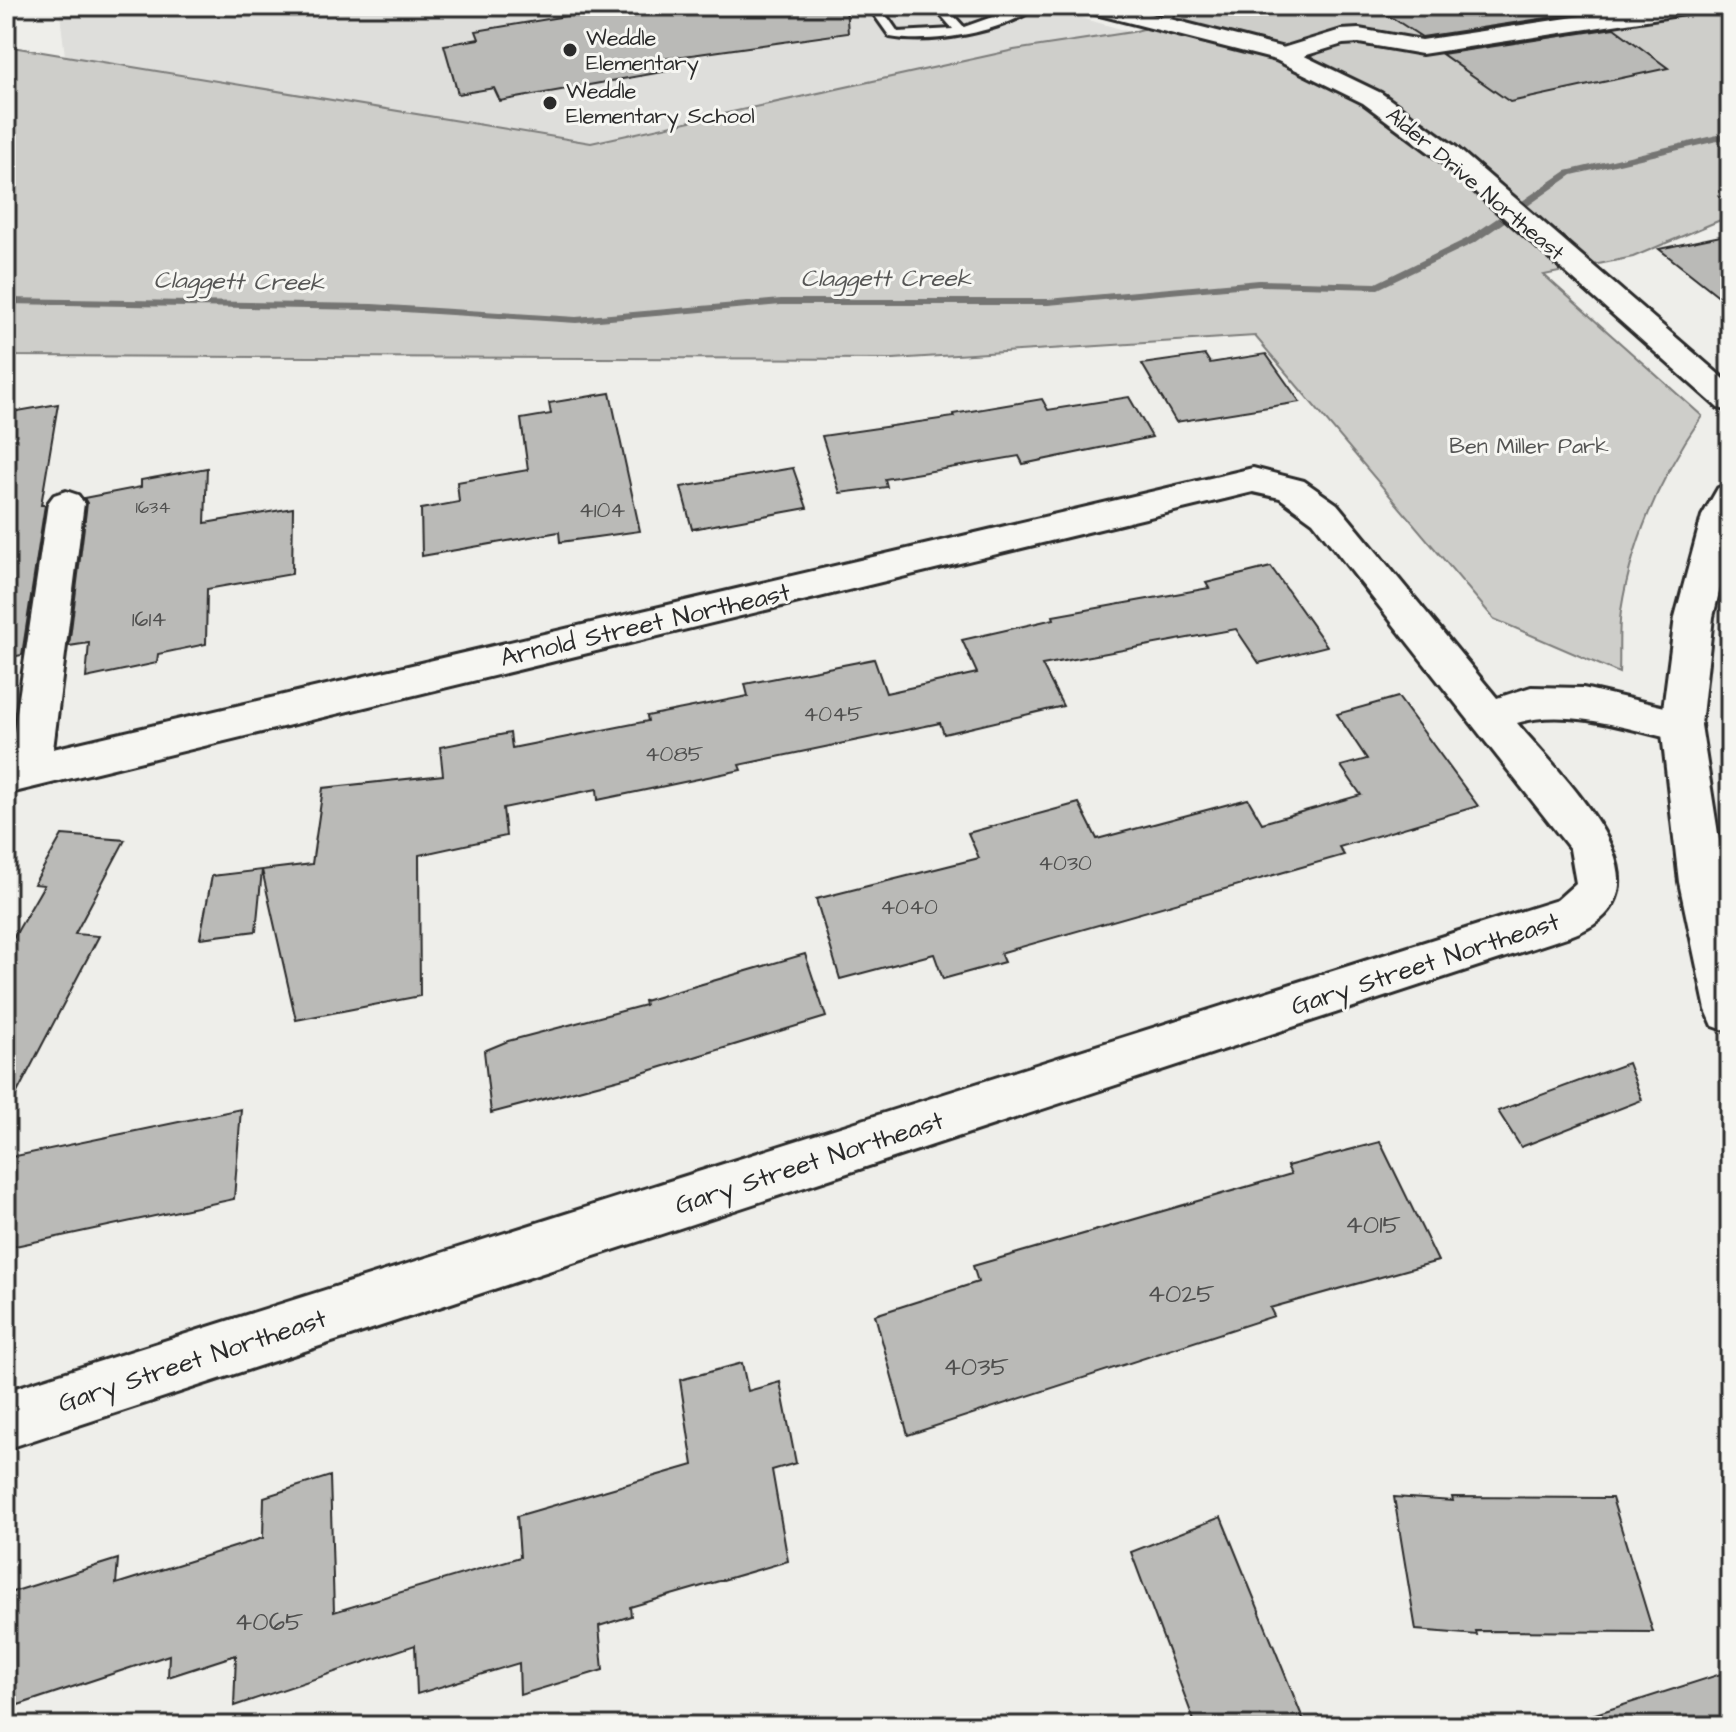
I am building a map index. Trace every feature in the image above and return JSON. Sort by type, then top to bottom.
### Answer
[{"type":"street","name":"Alder Drive Northeast","points":[[1092,6],[1167,14],[1284,55],[1372,98],[1447,153],[1730,401]]},
{"type":"street","points":[[1284,55],[1341,37],[1359,36],[1422,47],[1692,6]]},
{"type":"street","name":"Arnold Street Northeast","points":[[17,774],[1253,480],[1284,485],[1306,495],[1325,513],[1486,717]]},
{"type":"street","points":[[1730,496],[1720,516],[1694,617],[1681,725],[1701,882],[1730,1010]]},
{"type":"street","points":[[17,774],[66,503]]},
{"type":"street","points":[[1486,717],[1531,703],[1583,704],[1681,725]]},
{"type":"street","name":"Gary Street Northeast","points":[[6,1420],[1570,916],[1585,908],[1600,887],[1599,862],[1586,838],[1486,717]]},
{"type":"lane","points":[[874,6],[894,35],[925,38],[962,32],[1032,6]]},
{"type":"lane","points":[[939,6],[962,32]]},
{"type":"shaded area","name":"Weddle Elementary School","points":[[59,6],[1037,6],[1132,32],[1014,50],[591,143],[66,64]]},
{"type":"green space","name":"Ben Miller Park","points":[[1229,6],[1730,6],[1730,216],[1633,257],[1544,275],[1702,416],[1662,484],[1641,533],[1621,611],[1619,673],[1494,619],[1255,336],[893,359],[6,356],[6,46],[591,143],[1014,50],[1132,32]]},
{"type":"building","name":"Weddle Elementary","points":[[625,6],[846,6],[848,33],[656,60],[667,71],[500,101],[494,88],[458,94],[444,45],[479,39],[476,31]]},
{"type":"building","points":[[1374,6],[1585,6],[1592,11],[1422,37]]},
{"type":"building","points":[[1614,28],[1668,68],[1510,102],[1442,54]]},
{"type":"building","points":[[1730,234],[1730,305],[1659,249]]},
{"type":"building","points":[[1266,354],[1300,402],[1176,422],[1142,364],[1205,355],[1210,363]]},
{"type":"building","points":[[610,393],[640,531],[560,542],[559,532],[422,556],[421,509],[459,502],[457,482],[528,470],[521,419],[551,414],[549,403]]},
{"type":"building","points":[[1129,397],[1152,437],[1023,464],[1019,456],[885,479],[887,487],[840,493],[822,436],[954,417],[953,414],[1042,399],[1048,410]]},
{"type":"building","points":[[58,404],[41,505],[45,505],[22,655],[6,658],[6,413]]},
{"type":"building","points":[[207,468],[205,523],[293,508],[292,574],[207,589],[206,644],[158,654],[157,663],[86,678],[89,643],[69,646],[87,503],[84,498],[141,487],[141,480]]},
{"type":"building","points":[[793,468],[807,508],[692,529],[681,487]]},
{"type":"building","points":[[1271,567],[1327,646],[1259,663],[1236,629],[1042,665],[1063,706],[944,734],[940,723],[739,765],[741,770],[598,800],[597,789],[503,808],[506,836],[419,855],[420,996],[296,1020],[262,870],[312,864],[323,788],[443,775],[440,747],[510,733],[512,748],[648,721],[647,716],[748,696],[745,684],[874,659],[886,693],[977,673],[962,640],[1054,619],[1053,616],[1209,588],[1206,583]]},
{"type":"building","points":[[1398,697],[1478,806],[1339,847],[1344,855],[1000,953],[1004,962],[943,979],[934,954],[840,979],[816,899],[979,858],[968,833],[1079,803],[1097,839],[1248,799],[1262,823],[1361,795],[1341,766],[1367,759],[1337,714]]},
{"type":"building","points":[[62,835],[125,840],[75,934],[99,936],[6,1114],[6,951],[44,885],[34,884]]},
{"type":"building","points":[[262,870],[256,931],[200,938],[212,876]]},
{"type":"building","points":[[805,954],[826,1017],[639,1074],[491,1113],[484,1051],[508,1041],[645,1005],[644,1001]]},
{"type":"building","points":[[1628,1063],[1642,1100],[1521,1147],[1498,1111]]},
{"type":"building","points":[[241,1109],[234,1199],[6,1248],[6,1182],[11,1157]]},
{"type":"building","points":[[1380,1142],[1438,1261],[1270,1308],[1274,1316],[908,1435],[875,1315],[978,1282],[973,1266],[1291,1174],[1287,1166]]},
{"type":"building","points":[[742,1363],[748,1391],[780,1382],[796,1463],[772,1470],[788,1561],[630,1607],[631,1616],[599,1626],[603,1670],[520,1695],[519,1663],[417,1694],[415,1645],[234,1706],[236,1655],[168,1677],[169,1655],[6,1709],[6,1594],[118,1559],[116,1584],[263,1538],[264,1497],[330,1476],[334,1612],[520,1557],[517,1516],[693,1465],[680,1380]]},
{"type":"building","points":[[1394,1497],[1453,1501],[1452,1497],[1612,1498],[1653,1632],[1476,1631],[1477,1635],[1416,1630]]},
{"type":"building","points":[[1221,1517],[1306,1726],[1196,1726],[1131,1552]]},
{"type":"building","points":[[1730,1671],[1730,1726],[1590,1726],[1589,1716]]},
{"type":"waterway","name":"Claggett Creek","points":[[6,301],[372,307],[576,320],[781,302],[1048,302],[1259,283],[1378,286],[1472,240],[1569,173],[1730,135]]},
{"type":"place","name":"Weddle Elementary","points":[[570,50]]},
{"type":"place","name":"Weddle Elementary School","points":[[550,103]]}]
